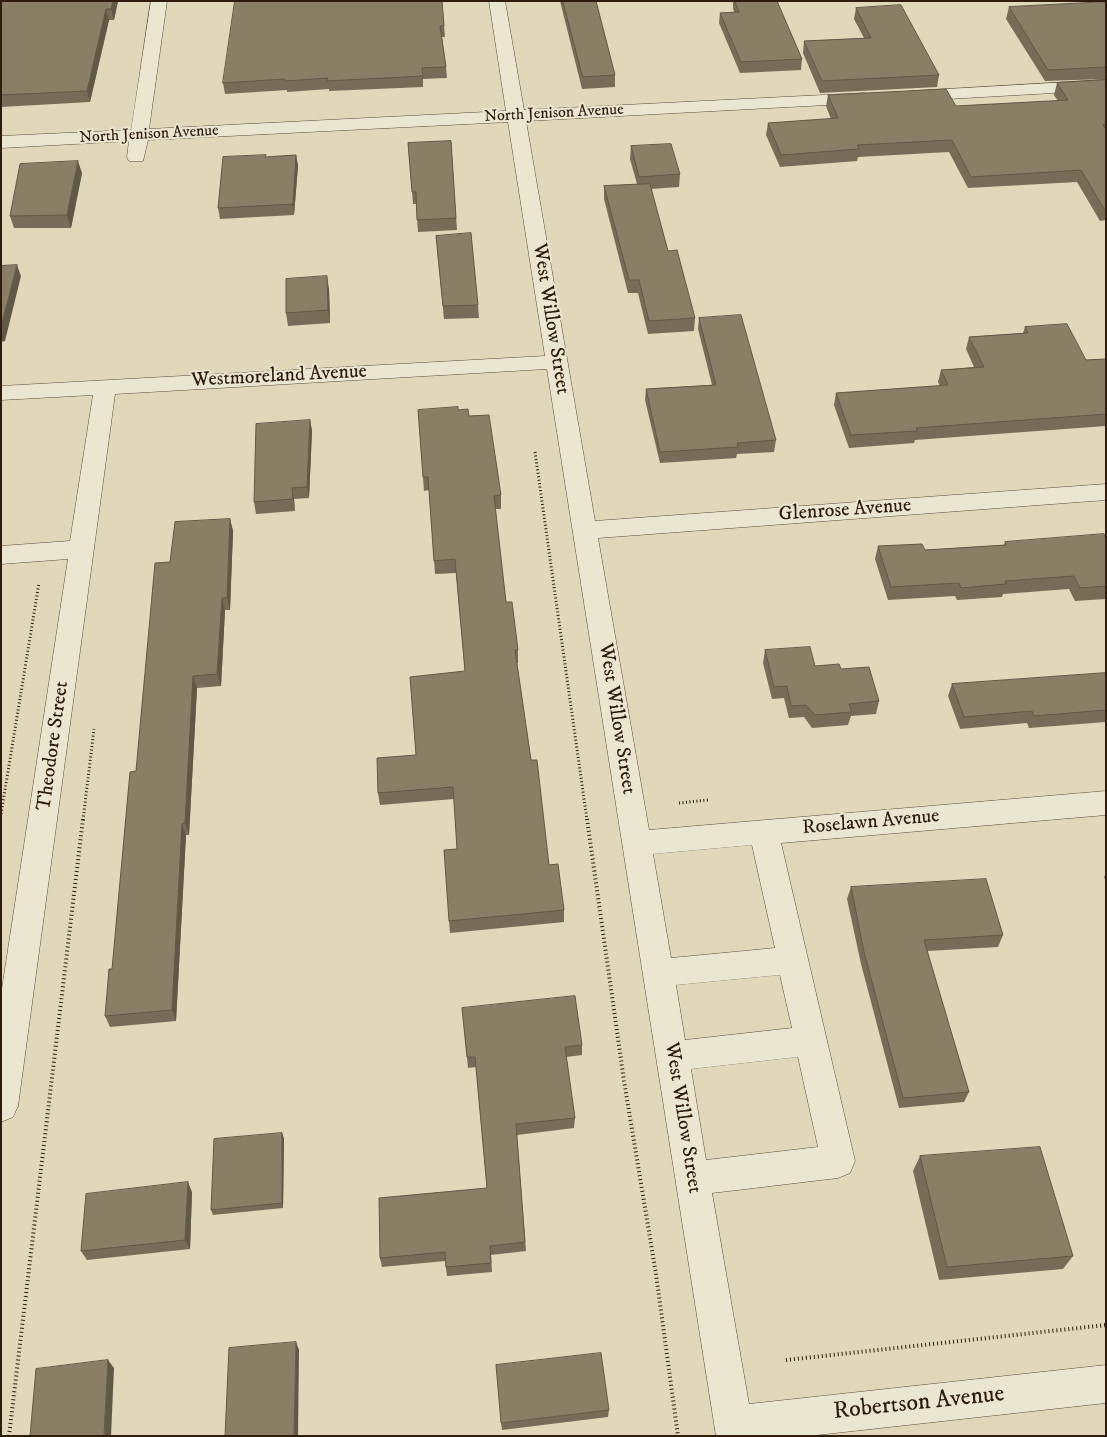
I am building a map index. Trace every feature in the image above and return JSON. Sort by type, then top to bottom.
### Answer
[{"type":"street","points":[[136,157],[159,1]]},
{"type":"street","name":"West Willow Street","points":[[497,1],[734,1430]]},
{"type":"street","name":"North Jenison Avenue","points":[[1,142],[516,117],[1106,85]]},
{"type":"street","name":"Westmoreland Avenue","points":[[1,393],[557,362]]},
{"type":"street","name":"Theodore Street","points":[[1,1106],[105,387]]},
{"type":"street","name":"Glenrose Avenue","points":[[585,530],[1106,492]]},
{"type":"street","points":[[1,555],[82,550]]},
{"type":"street","name":"Roselawn Avenue","points":[[636,843],[1106,803]]},
{"type":"street","points":[[692,1179],[838,1161],[764,832]]},
{"type":"street","points":[[658,973],[793,960]]},
{"type":"street","points":[[672,1056],[812,1041]]},
{"type":"street","name":"Robertson Avenue","points":[[734,1430],[1106,1384]]},
{"type":"path","points":[[534,445],[621,1061],[656,1274],[678,1436]]},
{"type":"path","points":[[1,814],[44,552]]},
{"type":"path","points":[[8,1436],[94,726]]},
{"type":"path","points":[[786,1360],[1106,1325]]},
{"type":"building","points":[[1,1],[113,1],[111,9],[106,9],[87,91],[1,95]]},
{"type":"building","points":[[235,1],[442,1],[444,26],[440,26],[446,67],[422,68],[423,76],[327,81],[328,78],[285,81],[285,79],[223,83]]},
{"type":"building","points":[[563,1],[596,1],[615,75],[583,77]]},
{"type":"building","points":[[735,1],[777,1],[802,59],[741,62],[720,13],[739,12]]},
{"type":"building","points":[[1106,2],[1106,67],[1048,70],[1009,7]]},
{"type":"building","points":[[901,5],[939,75],[822,81],[804,41],[871,38],[856,8]]},
{"type":"building","points":[[1106,80],[1106,124],[1103,125],[1106,129],[1106,209],[1104,209],[1081,170],[971,177],[952,140],[857,145],[859,149],[781,155],[768,123],[838,118],[828,95],[946,89],[956,106],[1068,100],[1057,83]]},
{"type":"building","points":[[451,141],[456,218],[417,220],[416,192],[412,192],[408,143]]},
{"type":"building","points":[[671,144],[680,174],[639,177],[631,146]]},
{"type":"building","points":[[266,155],[265,157],[296,155],[293,204],[218,208],[223,157]]},
{"type":"building","points":[[78,161],[67,215],[10,216],[20,164]]},
{"type":"building","points":[[650,184],[668,251],[677,250],[695,318],[649,321],[639,280],[629,280],[604,186]]},
{"type":"building","points":[[471,233],[478,305],[443,306],[436,236]]},
{"type":"building","points":[[17,265],[1,327],[1,266]]},
{"type":"building","points":[[327,276],[328,310],[286,313],[286,279]]},
{"type":"building","points":[[741,315],[776,440],[737,443],[738,447],[660,452],[646,389],[716,385],[699,318]]},
{"type":"building","points":[[1067,324],[1086,360],[1106,359],[1106,414],[916,428],[917,431],[851,435],[836,393],[948,385],[941,370],[984,367],[969,337],[1028,333],[1025,327]]},
{"type":"building","points":[[458,407],[458,410],[468,409],[469,416],[489,415],[501,495],[494,496],[506,602],[512,602],[518,650],[515,650],[531,760],[537,760],[549,865],[558,864],[564,910],[449,921],[444,850],[457,849],[453,787],[378,793],[377,758],[416,755],[410,677],[465,671],[455,559],[434,561],[428,477],[423,477],[418,410]]},
{"type":"building","points":[[310,420],[307,487],[292,488],[293,499],[254,502],[256,424]]},
{"type":"building","points":[[230,519],[227,598],[222,598],[217,674],[193,676],[185,823],[182,824],[172,1010],[105,1016],[109,969],[112,969],[130,772],[136,771],[155,563],[170,562],[175,522]]},
{"type":"building","points":[[1104,534],[1106,539],[1106,586],[1080,588],[1074,576],[1005,581],[1006,584],[961,588],[959,583],[891,587],[878,546],[922,544],[925,550],[1006,545],[1005,542]]},
{"type":"building","points":[[810,647],[815,666],[839,664],[841,669],[869,667],[879,701],[849,704],[852,712],[815,715],[806,705],[791,706],[787,686],[774,687],[765,650]]},
{"type":"building","points":[[1106,673],[1106,710],[1034,716],[1032,711],[964,717],[952,684]]},
{"type":"building","points":[[986,879],[1003,935],[924,940],[969,1092],[903,1098],[864,952],[851,887]]},
{"type":"building","points":[[575,996],[582,1045],[565,1047],[575,1118],[516,1124],[525,1242],[490,1246],[491,1263],[446,1267],[445,1252],[380,1258],[379,1198],[487,1188],[475,1057],[467,1057],[462,1008]]},
{"type":"building","points":[[282,1133],[282,1203],[211,1210],[214,1139]]},
{"type":"building","points":[[1040,1147],[1073,1256],[947,1267],[920,1156]]},
{"type":"building","points":[[188,1182],[185,1240],[81,1251],[86,1194]]},
{"type":"building","points":[[296,1342],[294,1436],[225,1436],[229,1348]]},
{"type":"building","points":[[601,1353],[609,1410],[501,1423],[496,1365]]},
{"type":"building","points":[[108,1360],[104,1436],[30,1436],[36,1369]]}]
